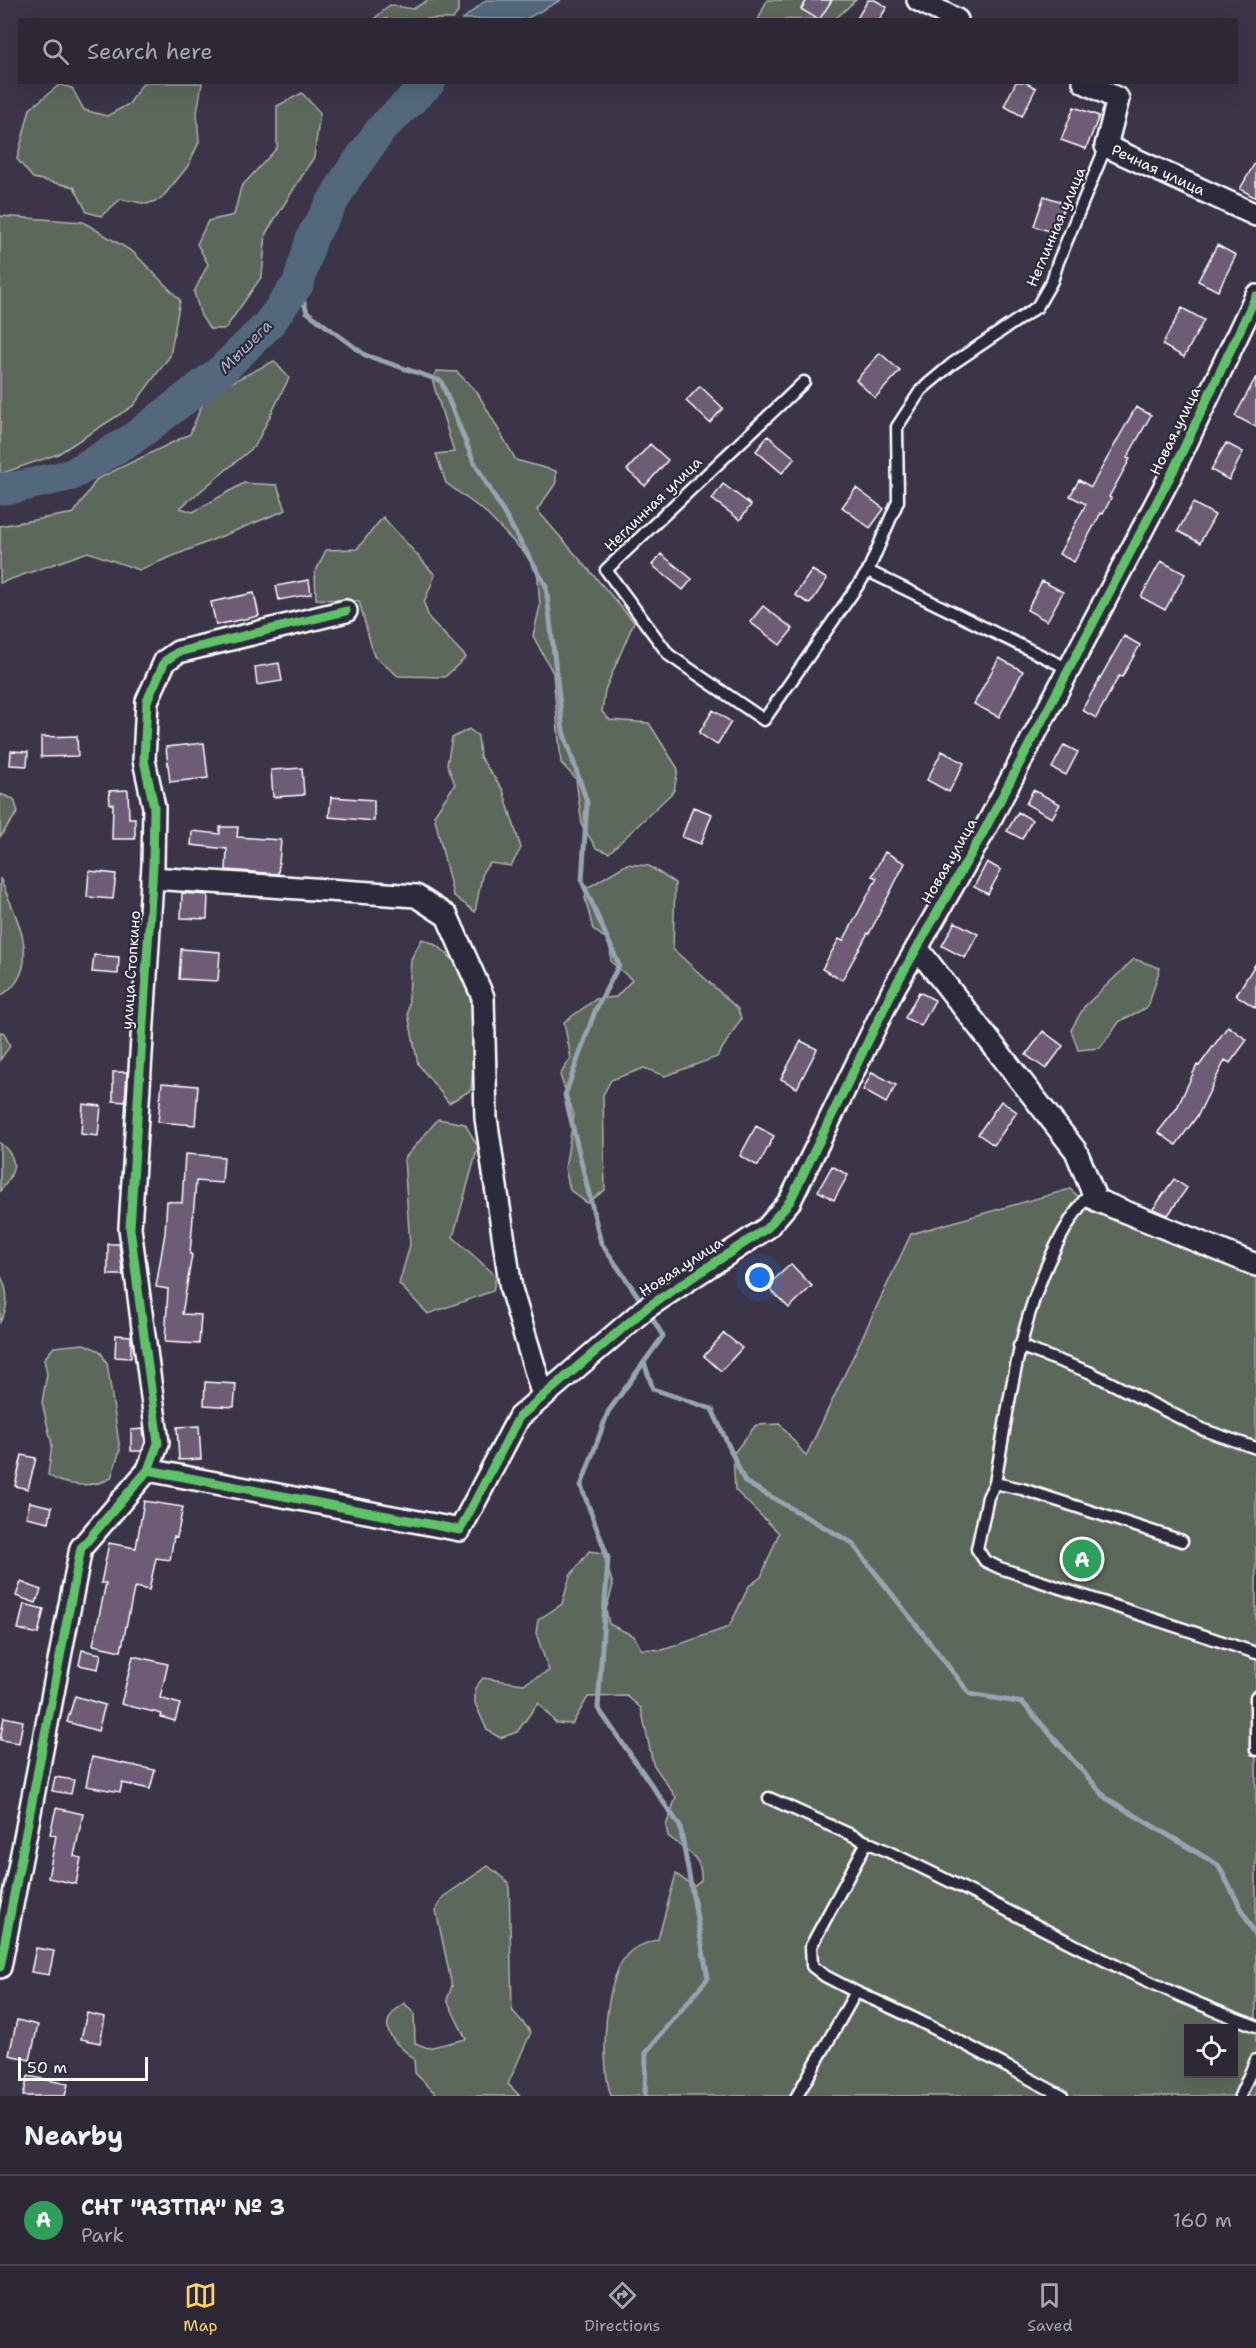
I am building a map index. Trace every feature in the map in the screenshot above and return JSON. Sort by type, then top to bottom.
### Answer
[{"type":"street","points":[[918,0],[953,18]]},
{"type":"street","name":"Речная улица","points":[[1088,84],[1118,99],[1106,147],[1256,215]]},
{"type":"street","name":"Новая улица","points":[[148,1470],[460,1530],[519,1417],[646,1308],[767,1228],[790,1201],[894,988],[984,831],[1173,471],[1256,296]]},
{"type":"street","name":"улица Стопкино","points":[[148,1470],[158,1443],[130,1228],[152,878],[154,807],[144,760],[147,701],[165,661],[178,652],[346,611]]},
{"type":"street","points":[[152,878],[416,896],[447,916],[483,998],[486,1118],[511,1289],[543,1396]]},
{"type":"street","points":[[917,948],[1076,1150],[1096,1200],[1256,1265]]},
{"type":"street","points":[[0,1966],[81,1548],[148,1470]]},
{"type":"lane","name":"Неглинная улица","points":[[804,382],[606,570],[669,656],[764,720],[868,571],[898,501],[897,427],[921,390],[952,364],[1037,307],[1052,281],[1106,147]]},
{"type":"lane","points":[[868,571],[1069,669]]},
{"type":"lane","points":[[1092,1190],[1075,1211],[1057,1242],[1037,1286],[1020,1346],[995,1483],[988,1497],[977,1549],[985,1561],[1000,1568],[1256,1653]]},
{"type":"lane","points":[[1020,1346],[1089,1372],[1204,1430],[1256,1448]]},
{"type":"lane","points":[[995,1483],[1022,1489],[1182,1541]]},
{"type":"lane","points":[[1256,1697],[1256,1750]]},
{"type":"lane","points":[[769,1798],[928,1869],[1063,1940],[1168,1989],[1256,2026]]},
{"type":"lane","points":[[867,1842],[811,1946],[812,1966],[825,1976],[892,2007],[1062,2096]]},
{"type":"lane","points":[[797,2096],[856,1992]]},
{"type":"lane","points":[[1239,2096],[1256,2060]]},
{"type":"green space","points":[[428,0],[458,0],[458,12],[454,18],[375,18],[390,5],[413,9]]},
{"type":"green space","points":[[767,0],[856,0],[836,18],[759,18]]},
{"type":"green space","points":[[142,84],[202,84],[197,113],[199,142],[188,166],[161,199],[147,204],[121,199],[101,216],[87,212],[74,187],[33,178],[17,159],[30,109],[59,85],[72,88],[84,110],[107,116],[129,104]]},
{"type":"green space","points":[[302,93],[320,113],[314,157],[266,233],[262,276],[225,329],[210,329],[201,316],[194,292],[208,264],[197,244],[208,221],[234,215],[241,187],[277,148],[277,106]]},
{"type":"green space","points":[[0,216],[83,222],[133,252],[180,300],[170,356],[133,406],[58,454],[0,474]]},
{"type":"green space","points":[[274,361],[289,378],[255,446],[180,508],[193,512],[244,483],[277,485],[286,510],[139,570],[88,552],[0,583],[0,526],[74,513],[97,479],[190,434],[206,395]]},
{"type":"green space","points":[[437,371],[457,372],[477,392],[516,460],[556,471],[556,483],[537,510],[634,622],[605,690],[602,712],[610,720],[649,723],[678,769],[674,791],[609,853],[596,848],[582,825],[576,779],[561,763],[553,673],[533,636],[540,606],[537,566],[484,511],[446,483],[436,454],[454,452],[432,379]]},
{"type":"green space","points":[[383,517],[435,575],[424,603],[429,618],[466,657],[445,677],[398,676],[374,656],[359,601],[316,599],[315,573],[326,550],[357,549]]},
{"type":"green space","points":[[469,729],[478,736],[480,757],[503,790],[521,848],[511,866],[490,863],[483,871],[475,912],[453,895],[434,815],[455,784],[447,764],[452,738]]},
{"type":"green space","points":[[0,794],[14,799],[18,812],[0,837]]},
{"type":"green space","points":[[627,864],[649,866],[675,883],[673,949],[738,1009],[741,1019],[717,1057],[665,1076],[644,1068],[611,1080],[603,1095],[605,1190],[587,1203],[570,1190],[565,1168],[574,1115],[560,1075],[571,1058],[564,1022],[596,999],[616,997],[632,980],[611,962],[610,942],[593,929],[585,898],[587,888]]},
{"type":"green space","points":[[0,878],[16,916],[24,943],[24,956],[23,969],[17,981],[0,997]]},
{"type":"green space","points":[[422,939],[442,949],[456,964],[465,982],[471,1003],[474,1048],[471,1090],[449,1103],[418,1064],[408,1014],[411,959]]},
{"type":"green space","points":[[1134,959],[1160,968],[1148,1007],[1120,1021],[1100,1048],[1078,1050],[1071,1030],[1084,1007]]},
{"type":"green space","points":[[0,1032],[4,1033],[10,1046],[0,1060]]},
{"type":"green space","points":[[438,1119],[465,1124],[478,1147],[453,1237],[496,1276],[493,1291],[428,1314],[399,1284],[410,1245],[404,1159]]},
{"type":"green space","points":[[0,1143],[11,1155],[14,1167],[0,1191]]},
{"type":"green space","points":[[1070,1189],[1088,1205],[1256,1272],[1256,2096],[611,2096],[605,2042],[606,2019],[615,1977],[622,1961],[632,1950],[658,1939],[676,1874],[693,1886],[701,1880],[699,1865],[692,1854],[668,1836],[666,1826],[676,1797],[653,1764],[641,1708],[627,1696],[588,1697],[572,1724],[556,1723],[538,1703],[517,1732],[500,1738],[487,1730],[475,1703],[475,1688],[483,1678],[524,1684],[549,1671],[536,1633],[538,1620],[562,1604],[570,1576],[589,1551],[603,1553],[613,1585],[606,1610],[609,1624],[634,1636],[641,1649],[663,1650],[729,1627],[749,1586],[761,1577],[779,1533],[735,1490],[733,1454],[756,1425],[780,1424],[806,1456],[911,1234]]},
{"type":"green space","points":[[0,1275],[7,1299],[0,1322]]},
{"type":"green space","points":[[84,1344],[100,1351],[107,1363],[120,1450],[111,1478],[88,1485],[79,1485],[62,1482],[48,1475],[52,1445],[42,1402],[47,1374],[44,1359],[54,1347]]},
{"type":"green space","points":[[488,1866],[509,1883],[512,2010],[531,2032],[508,2084],[520,2096],[438,2096],[415,2073],[414,2059],[399,2046],[389,2033],[389,2019],[394,2011],[404,2003],[414,2013],[415,2043],[428,2048],[466,2039],[447,2000],[452,1986],[436,1910],[443,1897]]},
{"type":"water","points":[[486,0],[561,0],[528,18],[464,18]]},
{"type":"building","points":[[807,0],[832,0],[820,18],[816,18],[801,9]]},
{"type":"building","points":[[868,0],[875,0],[887,7],[880,18],[857,18]]},
{"type":"building","points":[[1015,84],[1029,84],[1036,88],[1022,116],[1004,106]]},
{"type":"building","points":[[1074,107],[1099,116],[1086,149],[1061,140]]},
{"type":"building","points":[[1256,161],[1256,198],[1240,189]]},
{"type":"building","points":[[1044,196],[1065,203],[1055,233],[1034,226]]},
{"type":"building","points":[[1217,245],[1236,255],[1218,291],[1198,281]]},
{"type":"building","points":[[1182,308],[1204,320],[1184,357],[1162,345]]},
{"type":"building","points":[[880,353],[900,371],[875,398],[856,380]]},
{"type":"building","points":[[1256,377],[1256,427],[1235,416]]},
{"type":"building","points":[[700,386],[723,408],[710,423],[686,401]]},
{"type":"building","points":[[1136,407],[1151,415],[1127,458],[1130,459],[1109,497],[1111,498],[1103,514],[1101,513],[1074,562],[1059,554],[1086,504],[1070,496],[1079,480],[1091,487]]},
{"type":"building","points":[[768,436],[795,458],[782,473],[756,451]]},
{"type":"building","points":[[1226,443],[1243,452],[1229,480],[1211,470]]},
{"type":"building","points":[[650,444],[668,460],[645,486],[627,470]]},
{"type":"building","points":[[723,484],[751,505],[740,520],[712,499]]},
{"type":"building","points":[[856,488],[884,509],[870,528],[842,507]]},
{"type":"building","points":[[1193,503],[1215,515],[1200,543],[1178,531]]},
{"type":"building","points":[[661,554],[692,579],[683,590],[652,565]]},
{"type":"building","points":[[1161,561],[1185,574],[1165,610],[1141,597]]},
{"type":"building","points":[[812,570],[827,579],[810,604],[795,595]]},
{"type":"building","points":[[309,580],[311,594],[279,600],[276,586]]},
{"type":"building","points":[[1042,581],[1063,592],[1047,621],[1027,610]]},
{"type":"building","points":[[254,593],[259,616],[216,625],[211,602]]},
{"type":"building","points":[[763,606],[793,629],[780,645],[750,622]]},
{"type":"building","points":[[1124,636],[1140,645],[1122,677],[1119,676],[1096,718],[1082,710]]},
{"type":"building","points":[[999,658],[1023,671],[999,717],[974,704]]},
{"type":"building","points":[[279,663],[282,681],[257,685],[255,667]]},
{"type":"building","points":[[713,710],[731,722],[717,745],[699,733]]},
{"type":"building","points":[[77,736],[78,756],[41,757],[41,737]]},
{"type":"building","points":[[204,743],[208,778],[170,782],[166,747]]},
{"type":"building","points":[[1064,745],[1078,752],[1066,775],[1052,768]]},
{"type":"building","points":[[11,751],[28,752],[27,766],[10,765]]},
{"type":"building","points":[[942,751],[964,763],[949,792],[927,780]]},
{"type":"building","points":[[302,768],[304,795],[273,797],[271,770]]},
{"type":"building","points":[[128,790],[129,818],[135,818],[135,839],[112,839],[113,804],[110,804],[109,791]]},
{"type":"building","points":[[1033,790],[1060,804],[1052,818],[1026,804]]},
{"type":"building","points":[[331,797],[374,800],[374,821],[329,817]]},
{"type":"building","points":[[693,807],[712,814],[701,844],[682,837]]},
{"type":"building","points":[[1018,812],[1032,820],[1022,839],[1007,831]]},
{"type":"building","points":[[220,827],[238,827],[237,837],[281,840],[278,874],[226,870],[227,849],[191,845],[192,831],[220,834]]},
{"type":"building","points":[[885,852],[905,863],[869,934],[842,980],[822,969],[839,939],[843,941],[877,878],[872,876]]},
{"type":"building","points":[[987,862],[1001,870],[988,894],[974,887]]},
{"type":"building","points":[[89,871],[116,874],[113,899],[87,897]]},
{"type":"building","points":[[182,893],[208,895],[207,919],[181,918]]},
{"type":"building","points":[[955,922],[978,934],[965,958],[942,946]]},
{"type":"building","points":[[181,949],[220,952],[218,981],[179,979]]},
{"type":"building","points":[[94,955],[119,957],[118,974],[92,972]]},
{"type":"building","points":[[1256,963],[1256,1008],[1236,995]]},
{"type":"building","points":[[919,992],[935,1000],[921,1026],[905,1018]]},
{"type":"building","points":[[1228,1026],[1247,1040],[1230,1063],[1225,1060],[1198,1115],[1176,1145],[1158,1132],[1177,1108],[1197,1065],[1199,1066]]},
{"type":"building","points":[[1043,1031],[1063,1046],[1046,1069],[1026,1055]]},
{"type":"building","points":[[801,1041],[817,1049],[797,1088],[781,1079]]},
{"type":"building","points":[[113,1072],[127,1072],[125,1102],[113,1101]]},
{"type":"building","points":[[872,1072],[896,1085],[886,1103],[863,1090]]},
{"type":"building","points":[[162,1083],[198,1086],[195,1125],[158,1122]]},
{"type":"building","points":[[1001,1101],[1017,1112],[994,1145],[978,1134]]},
{"type":"building","points":[[83,1104],[101,1106],[98,1136],[81,1134]]},
{"type":"building","points":[[756,1126],[774,1136],[758,1166],[740,1156]]},
{"type":"building","points":[[185,1154],[224,1157],[222,1183],[196,1181],[190,1254],[192,1255],[182,1314],[201,1315],[199,1344],[165,1342],[168,1289],[156,1287],[165,1233],[167,1201],[182,1203]]},
{"type":"building","points":[[832,1166],[848,1175],[834,1200],[818,1191]]},
{"type":"building","points":[[1174,1179],[1187,1188],[1168,1215],[1153,1209]]},
{"type":"building","points":[[108,1244],[119,1244],[123,1275],[108,1275]]},
{"type":"building","points":[[791,1264],[812,1286],[789,1308],[767,1286]]},
{"type":"building","points":[[724,1333],[742,1348],[721,1371],[704,1356]]},
{"type":"building","points":[[116,1335],[131,1336],[131,1358],[115,1357]]},
{"type":"building","points":[[205,1382],[236,1384],[234,1407],[204,1405]]},
{"type":"building","points":[[199,1426],[201,1459],[179,1460],[177,1427]]},
{"type":"building","points":[[143,1429],[145,1442],[142,1451],[131,1451],[131,1430]]},
{"type":"building","points":[[22,1455],[36,1458],[28,1489],[15,1486]]},
{"type":"building","points":[[144,1501],[183,1507],[177,1537],[174,1536],[170,1560],[156,1558],[149,1590],[136,1587],[134,1589],[121,1651],[93,1645],[106,1583],[101,1583],[109,1543],[136,1548]]},
{"type":"building","points":[[30,1502],[52,1507],[49,1522],[26,1517]]},
{"type":"building","points":[[21,1582],[41,1590],[36,1603],[16,1596]]},
{"type":"building","points":[[24,1604],[44,1609],[38,1634],[18,1629]]},
{"type":"building","points":[[82,1650],[101,1654],[98,1669],[79,1665]]},
{"type":"building","points":[[133,1656],[168,1664],[160,1698],[180,1704],[175,1721],[161,1717],[162,1714],[121,1704]]},
{"type":"building","points":[[75,1696],[105,1705],[98,1731],[67,1722]]},
{"type":"building","points":[[4,1717],[23,1721],[19,1743],[0,1740]]},
{"type":"building","points":[[92,1757],[155,1770],[150,1789],[122,1783],[120,1792],[86,1786]]},
{"type":"building","points":[[55,1777],[74,1780],[71,1794],[52,1791]]},
{"type":"building","points":[[56,1808],[83,1814],[74,1856],[81,1858],[76,1884],[48,1878],[56,1836],[50,1834]]},
{"type":"building","points":[[36,1948],[54,1951],[49,1975],[31,1972]]},
{"type":"building","points":[[87,2013],[105,2017],[100,2043],[81,2039]]},
{"type":"building","points":[[17,2020],[38,2025],[30,2060],[9,2055]]},
{"type":"building","points":[[28,2076],[68,2084],[65,2096],[23,2096]]},
{"type":"waterway","name":"Мышега","points":[[0,489],[71,475],[131,440],[221,371],[268,325],[298,284],[312,237],[347,177],[382,128],[428,84]]},
{"type":"waterway","points":[[298,284],[307,312],[365,355],[441,381],[473,460],[546,586],[563,731],[587,802],[582,881],[619,965],[595,1011],[565,1095],[601,1243],[644,1305]]},
{"type":"waterway","points":[[645,2096],[646,2052],[708,1978],[680,1826],[598,1708],[608,1558],[581,1486],[608,1412],[663,1336],[649,1313]]},
{"type":"waterway","points":[[644,1362],[653,1389],[712,1409],[745,1482],[852,1543],[970,1694],[1023,1703],[1106,1798],[1218,1865],[1256,1936]]},
{"type":"cycle path","points":[[0,1967],[81,1548],[148,1470],[460,1530],[519,1417],[646,1308],[767,1228],[790,1201],[894,988],[984,831],[1173,471],[1256,296]]},
{"type":"cycle path","points":[[148,1470],[158,1443],[130,1228],[153,865],[154,807],[144,760],[147,701],[165,661],[178,652],[346,611]]},
{"type":"place","name":"СНТ \"АЗТПА\" № 3","points":[[1082,1559]]}]
